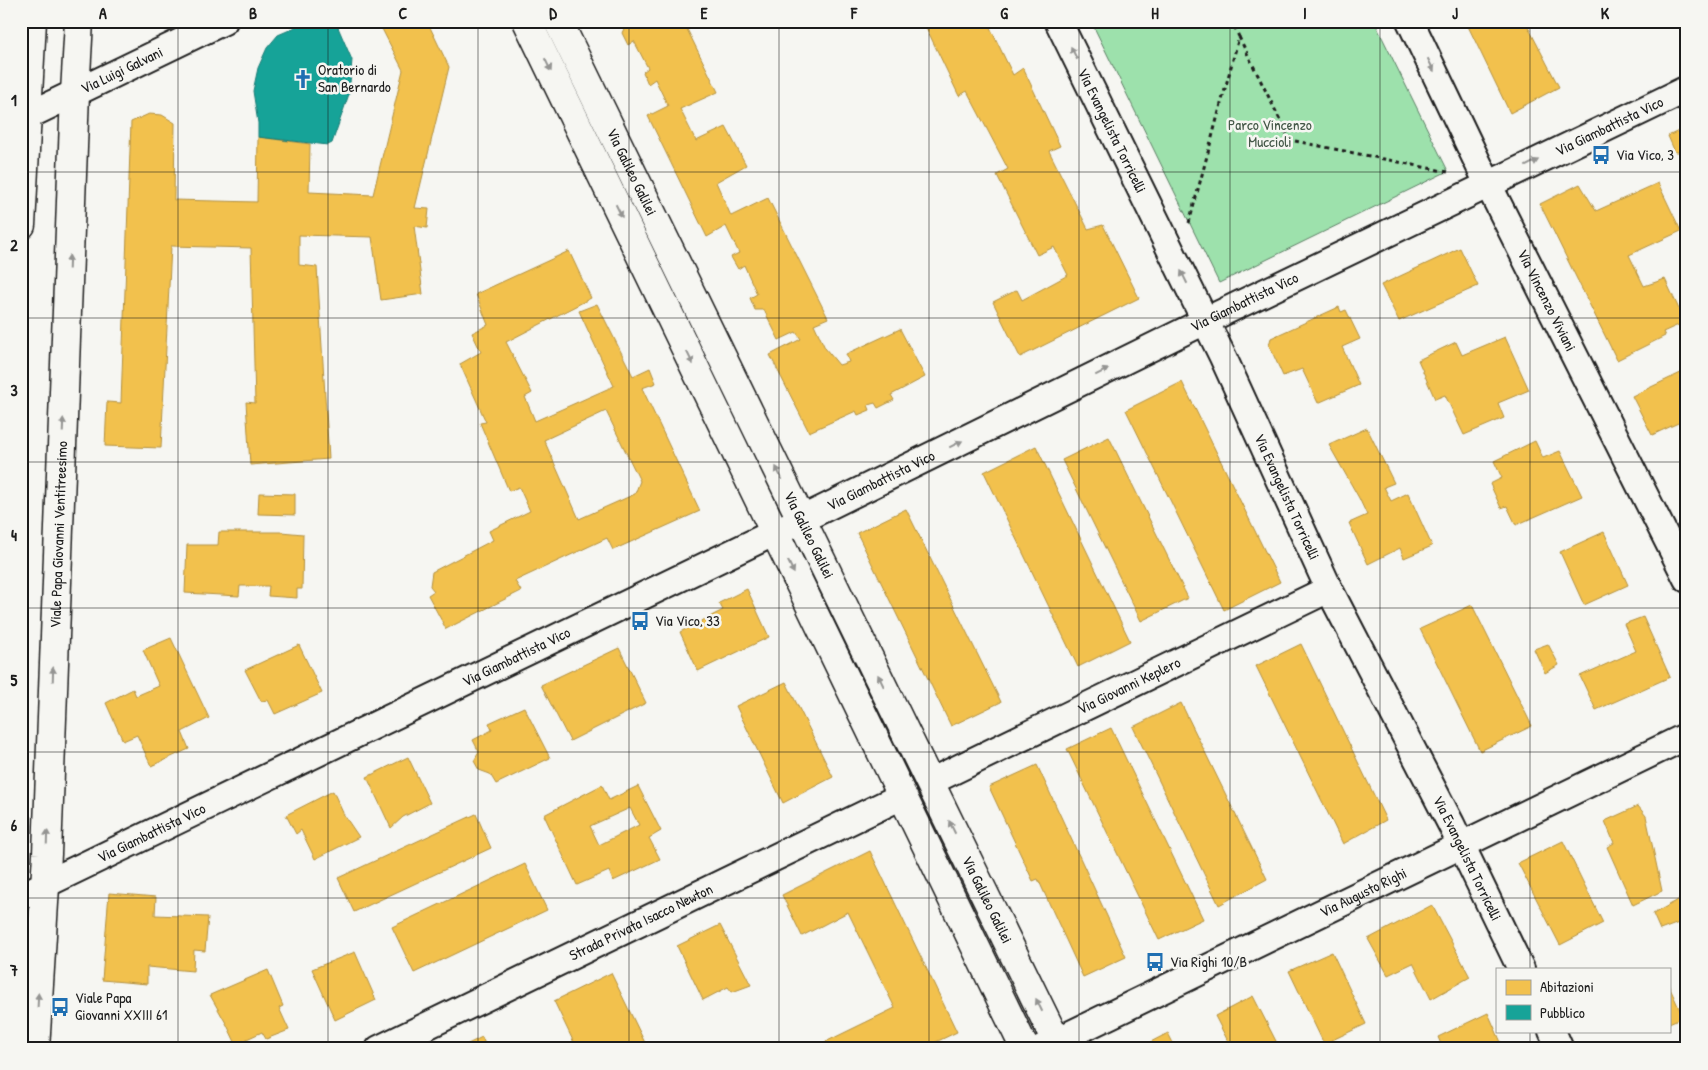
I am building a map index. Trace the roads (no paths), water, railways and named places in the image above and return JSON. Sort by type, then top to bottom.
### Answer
[{"type":"street","points":[[21,225],[24,118],[32,21]]},
{"type":"street","name":"Viale Papa Giovanni Ventitreesimo","points":[[35,1049],[33,891],[79,21]]},
{"type":"street","name":"Via Luigi Galvani","points":[[24,118],[224,21]]},
{"type":"street","name":"Via Galileo Galilei","points":[[527,21],[1025,1049]]},
{"type":"street","name":"Via Galileo Galilei","points":[[558,21],[930,782],[1052,1046]]},
{"type":"street","name":"Via Evangelista Torricelli","points":[[1058,21],[1223,357],[1329,589],[1461,845],[1521,968]]},
{"type":"street","name":"Via Vincenzo Viviani","points":[[1410,21],[1488,184],[1687,579]]},
{"type":"street","name":"Via Giambattista Vico","points":[[33,891],[802,519],[1205,321],[1687,89]]},
{"type":"street","name":"Via Giovanni Keplero","points":[[930,782],[1329,589]]},
{"type":"street","name":"Via Augusto Righi","points":[[1052,1046],[1687,736]]},
{"type":"street","name":"Strada Privata Isacco Newton","points":[[379,1049],[902,796]]},
{"type":"street","points":[[1552,1032],[1560,1049]]},
{"type":"place","name":"Oratorio di San Bernardo","points":[[303,79]]},
{"type":"place","name":"Via Vico, 3","points":[[1601,155]]},
{"type":"place","name":"Via Vico, 33","points":[[640,621]]},
{"type":"place","name":"Via Righi 10/B","points":[[1155,962]]},
{"type":"place","name":"Viale Papa Giovanni XXIII 61","points":[[60,1007]]},
{"type":"park label","name":"Parco Vincenzo Muccioli","points":[[1270,134]]}]
